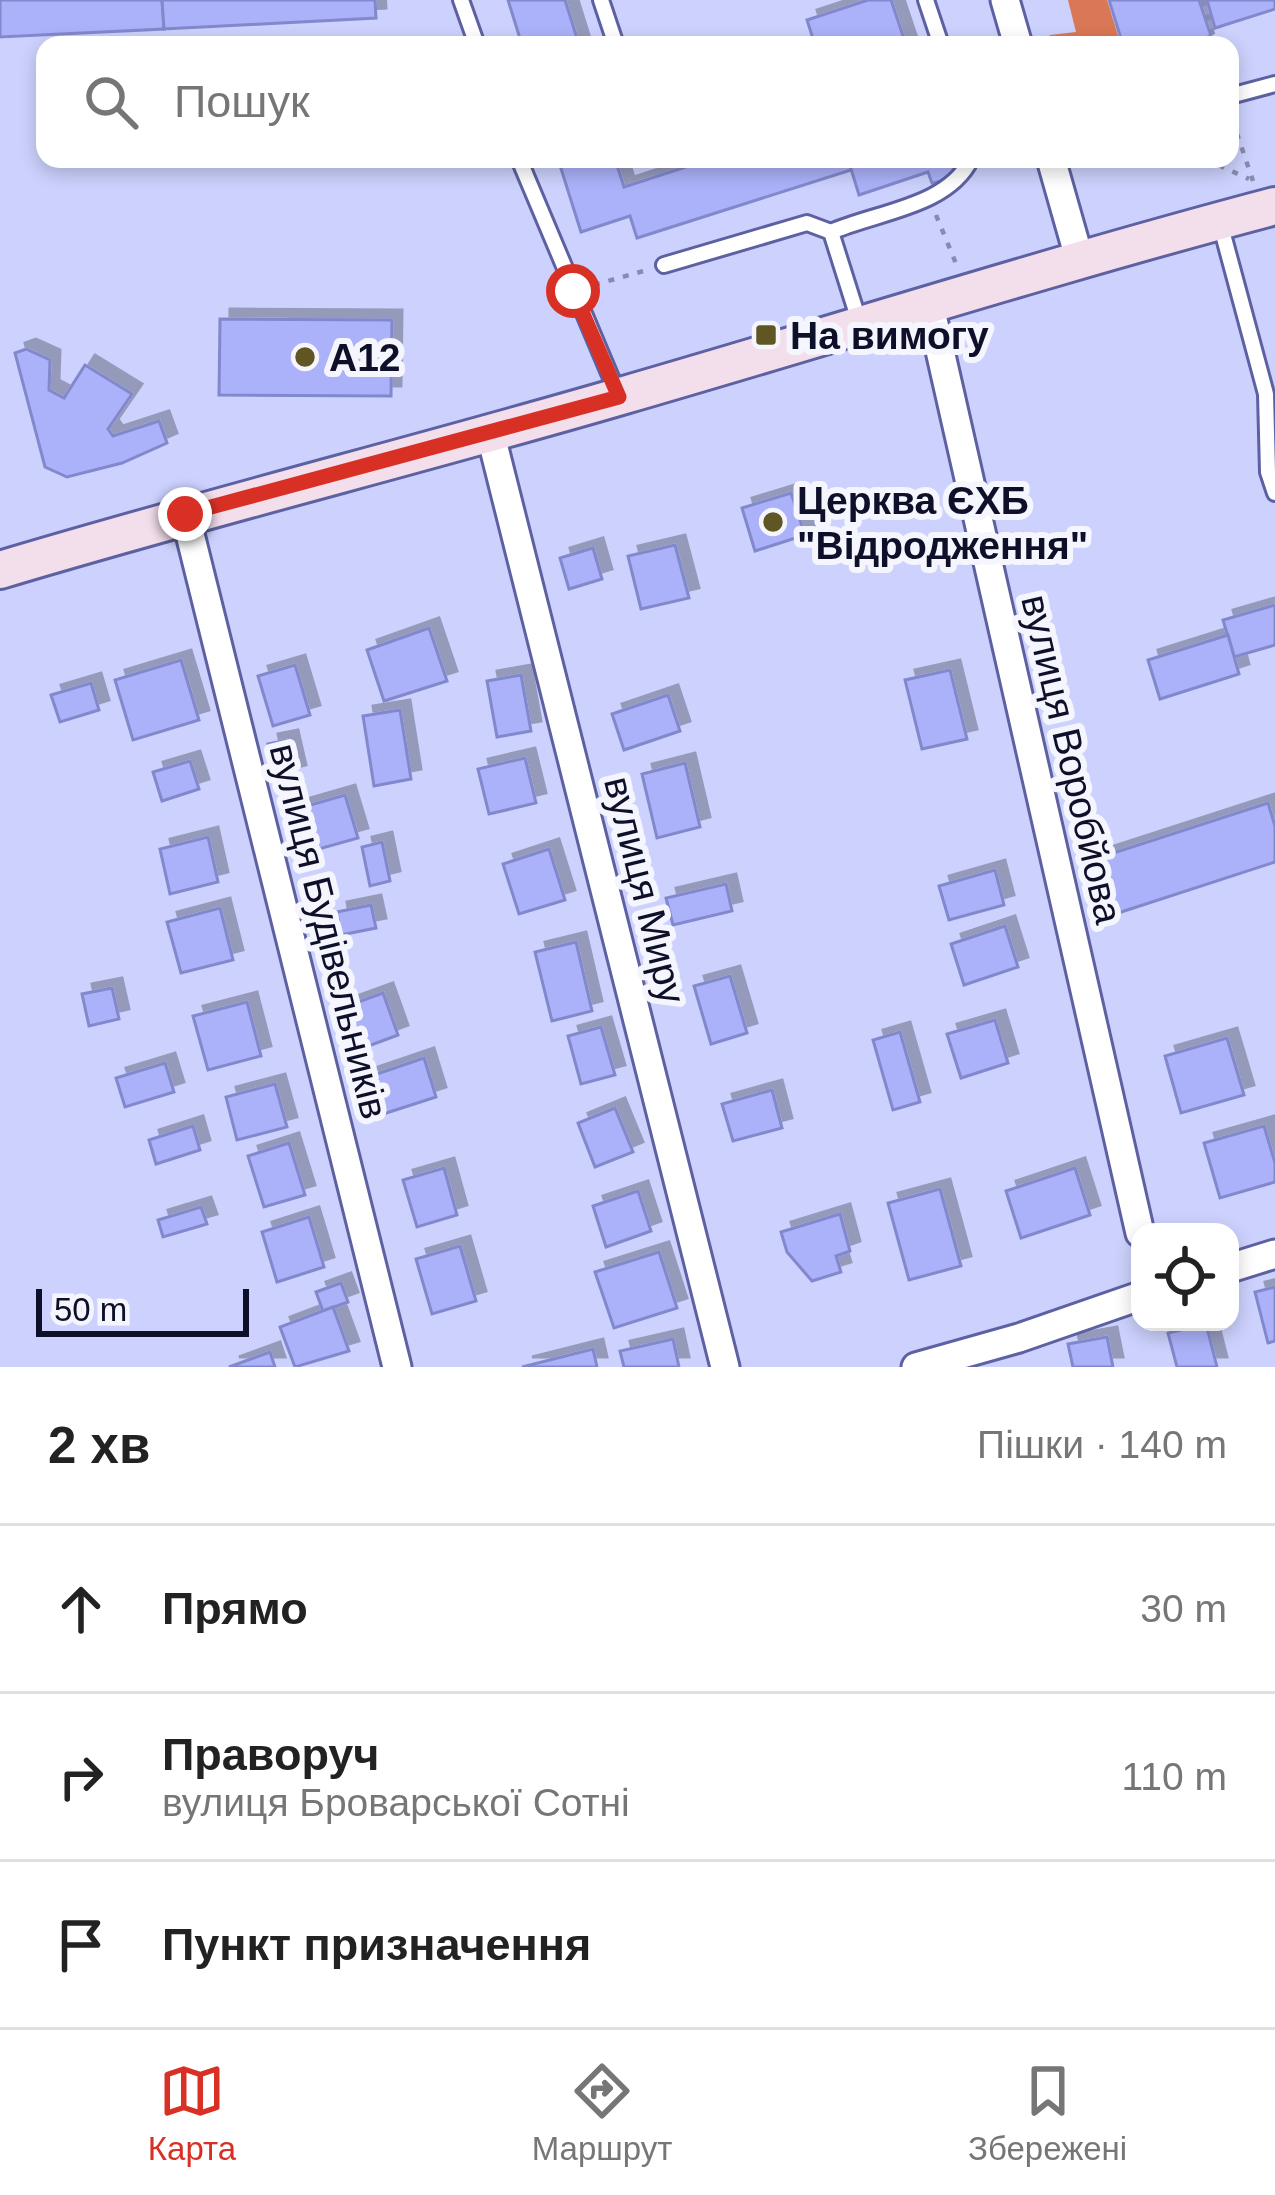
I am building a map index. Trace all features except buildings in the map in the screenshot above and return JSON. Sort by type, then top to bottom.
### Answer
[{"type":"street","points":[[1005,0],[1015,36]]},
{"type":"street","points":[[1054,168],[1080,261]]},
{"type":"street","points":[[0,570],[1275,206]]},
{"type":"street","name":"вулиця Воробйова","points":[[928,302],[1138,1223]]},
{"type":"street","name":"вулиця Миру","points":[[490,432],[725,1367]]},
{"type":"street","name":"вулиця Будівельників","points":[[185,514],[398,1367]]},
{"type":"street","points":[[1239,1265],[1275,1254]]},
{"type":"street","points":[[916,1367],[1131,1299]]},
{"type":"street","points":[[1018,1338],[1027,1367]]},
{"type":"lane","points":[[460,0],[474,36]]},
{"type":"lane","points":[[601,0],[613,36]]},
{"type":"lane","points":[[926,0],[938,36]]},
{"type":"lane","points":[[1239,94],[1275,84]]},
{"type":"lane","points":[[523,168],[619,397]]},
{"type":"lane","points":[[664,266],[807,223],[830,232],[946,190],[966,168]]},
{"type":"lane","points":[[1219,220],[1271,415],[1268,472],[1275,493]]},
{"type":"lane","points":[[830,232],[860,324]]},
{"type":"path","points":[[1203,0],[1213,36]]},
{"type":"path","points":[[1225,168],[1253,181],[1239,139]]},
{"type":"path","points":[[573,291],[664,266]]},
{"type":"shaded area","points":[[1068,0],[1107,0],[1118,36],[1049,36],[1076,32]]},
{"type":"place","name":"На вимогу","points":[[766,335]]},
{"type":"place","name":"А12","points":[[305,357]]},
{"type":"place","name":"Церква ЄХБ \"Відродження\"","points":[[773,522]]},
{"type":"route","points":[[185,514],[619,397],[573,291]]}]
